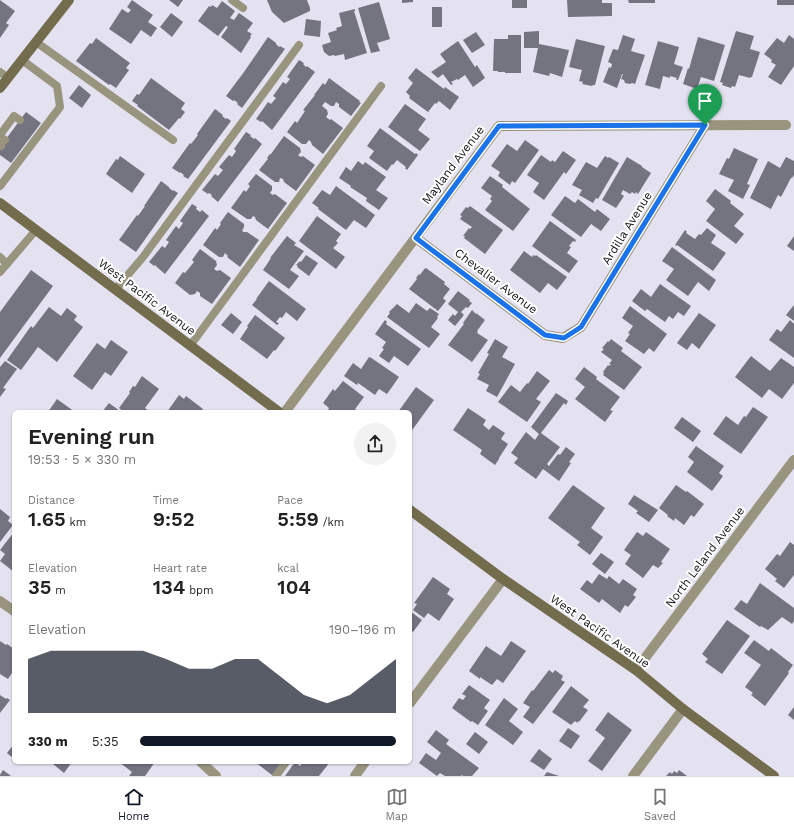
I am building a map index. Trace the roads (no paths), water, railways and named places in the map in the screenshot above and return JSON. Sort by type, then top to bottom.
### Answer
[{"type":"street","points":[[0,88],[4,75],[22,60],[69,0]]},
{"type":"street","name":"Ardilla Avenue","points":[[564,338],[581,327],[705,125]]},
{"type":"street","name":"Mayland Avenue","points":[[287,410],[499,126],[786,125]]},
{"type":"street","name":"West Pacific Avenue","points":[[0,203],[276,410]]},
{"type":"street","name":"Chevalier Avenue","points":[[416,238],[545,335],[564,338]]},
{"type":"street","name":"North Leland Avenue","points":[[636,670],[794,460]]},
{"type":"street","name":"West Pacific Avenue","points":[[412,511],[503,579],[636,670],[683,709],[774,776]]},
{"type":"street","points":[[412,700],[503,579]]},
{"type":"street","points":[[0,601],[12,610]]},
{"type":"street","points":[[633,776],[683,709]]},
{"type":"street","points":[[203,764],[216,776]]},
{"type":"street","points":[[355,776],[364,764]]},
{"type":"lane","points":[[232,0],[243,8]]},
{"type":"lane","points":[[36,42],[173,140]]},
{"type":"lane","points":[[115,290],[143,257],[299,45]]},
{"type":"lane","points":[[0,186],[22,152],[60,107],[58,86],[22,60]]},
{"type":"lane","points":[[190,346],[381,86]]},
{"type":"lane","points":[[2,137],[15,123]]},
{"type":"lane","points":[[0,272],[36,230]]},
{"type":"lane","points":[[0,257],[7,264]]},
{"type":"lane","points":[[276,776],[285,764]]}]
